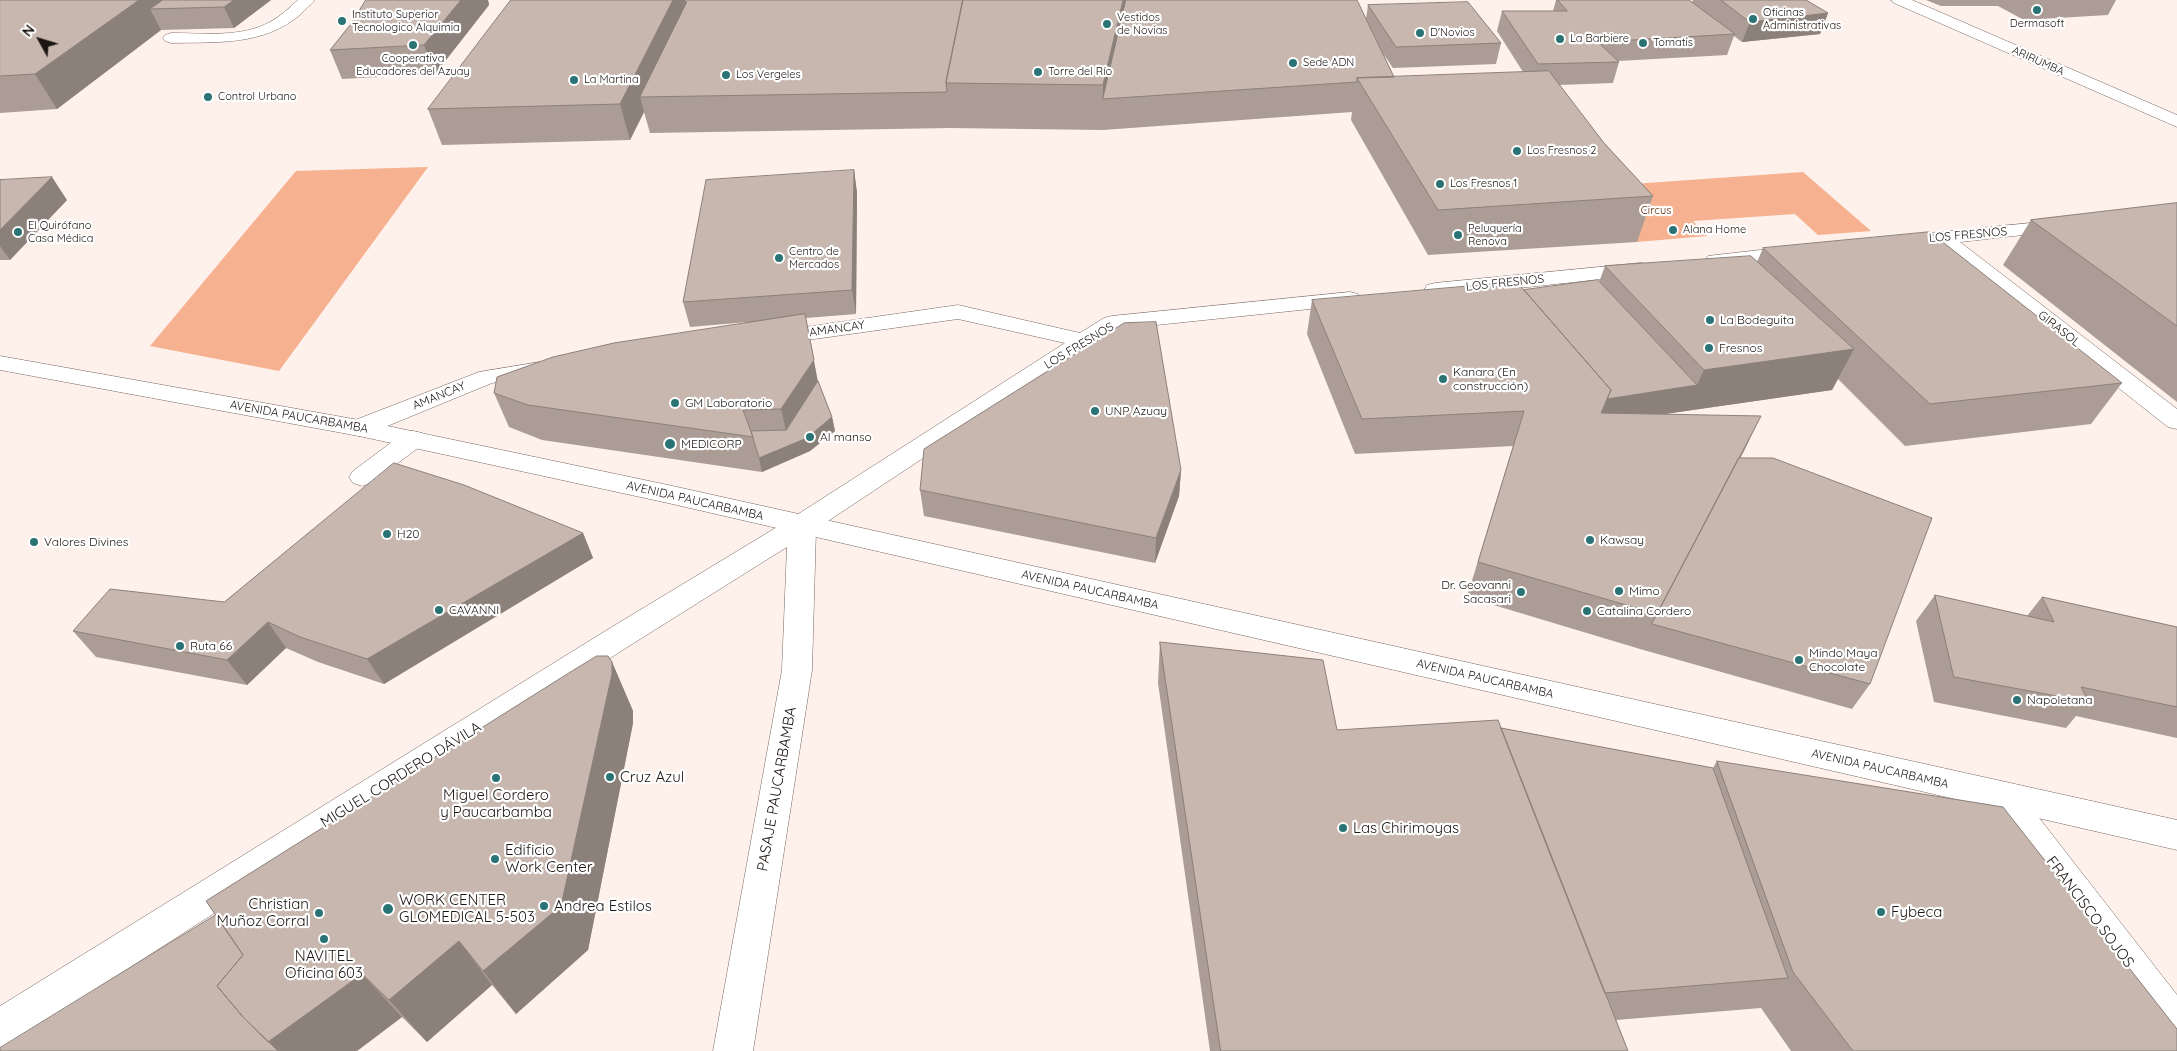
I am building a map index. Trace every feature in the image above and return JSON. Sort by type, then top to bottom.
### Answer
[{"type":"street","points":[[171,38],[229,37],[254,34],[272,27],[308,0]]},
{"type":"street","name":"ARIRUMBA","points":[[1899,0],[2177,122]]},
{"type":"street","name":"LOS FRESNOS","points":[[1881,244],[2078,225]]},
{"type":"street","name":"GIRASOL","points":[[1940,238],[2177,421]]},
{"type":"street","points":[[1694,263],[1822,250]]},
{"type":"street","name":"LOS FRESNOS","points":[[1418,292],[1664,266]]},
{"type":"street","name":"LOS FRESNOS","points":[[802,525],[1112,323],[1369,297]]},
{"type":"street","name":"AMANCAY","points":[[752,340],[958,312],[1084,341]]},
{"type":"street","name":"AVENIDA PAUCARBAMBA","points":[[0,363],[414,439],[2177,835]]},
{"type":"street","name":"AMANCAY","points":[[359,428],[487,377],[565,366]]},
{"type":"street","points":[[362,477],[414,439]]},
{"type":"street","name":"MIGUEL CORDERO DÁVILA","points":[[0,1028],[618,638],[802,525]]},
{"type":"street","name":"PASAJE PAUCARBAMBA","points":[[733,1051],[797,670],[802,525]]},
{"type":"street","name":"FRANCISCO SOJOS","points":[[2003,797],[2177,1027]]},
{"type":"green space","points":[[428,167],[279,371],[150,346],[296,171]]},
{"type":"green space","name":"Circus","points":[[1803,172],[1871,231],[1818,235],[1795,214],[1693,221],[1707,236],[1637,242],[1590,187]]},
{"type":"building","points":[[0,0],[139,0],[35,74],[0,76]]},
{"type":"building","points":[[163,0],[234,0],[224,7],[150,9]]},
{"type":"building","points":[[366,0],[461,0],[424,45],[330,50],[351,24]]},
{"type":"building","points":[[511,0],[673,0],[620,104],[428,109]]},
{"type":"building","points":[[688,0],[963,0],[946,83],[947,92],[640,97]]},
{"type":"building","points":[[963,0],[1123,0],[1103,85],[946,83]]},
{"type":"building","points":[[1126,0],[1357,0],[1394,77],[1357,78],[1357,82],[1103,99]]},
{"type":"building","points":[[1558,0],[1689,0],[1735,34],[1598,42],[1619,62],[1538,64],[1502,11],[1567,11]]},
{"type":"building","points":[[1721,0],[1806,0],[1828,13],[1750,22]]},
{"type":"building","points":[[1468,2],[1501,43],[1396,47],[1368,5]]},
{"type":"building","points":[[1549,71],[1604,143],[1653,196],[1438,210],[1357,78]]},
{"type":"building","name":"Centro de Mercados","points":[[854,170],[852,290],[683,302],[706,180]]},
{"type":"building","points":[[52,177],[0,230],[0,180]]},
{"type":"building","points":[[2177,203],[2177,326],[2031,220]]},
{"type":"building","points":[[1930,232],[2122,383],[1930,404],[1763,248]]},
{"type":"building","points":[[1751,256],[1854,349],[1704,370],[1605,266]]},
{"type":"building","points":[[1598,280],[1697,385],[1607,399],[1611,390],[1524,290]]},
{"type":"building","points":[[1517,282],[1611,390],[1601,413],[1761,416],[1657,614],[1478,562],[1524,411],[1362,419],[1312,300]]},
{"type":"building","points":[[805,314],[814,360],[781,409],[743,410],[753,437],[528,405],[494,393],[497,377],[553,357],[614,343]]},
{"type":"building","name":"UNP Azuay","points":[[1156,322],[1181,470],[1156,538],[920,490],[924,449],[1124,323]]},
{"type":"building","points":[[818,381],[832,417],[807,438],[759,458],[751,431],[786,430]]},
{"type":"building","points":[[1739,458],[1773,458],[1932,518],[1870,684],[1652,624]]},
{"type":"building","points":[[394,463],[464,485],[583,533],[367,659],[300,637],[268,622],[227,660],[73,631],[110,589],[224,602]]},
{"type":"building","points":[[1935,595],[2054,622],[2042,597],[2177,627],[2177,707],[2081,687],[2089,702],[1954,677]]},
{"type":"building","name":"Las Chirimoyas","points":[[1160,642],[1323,660],[1337,730],[1498,720],[1628,1051],[1221,1051]]},
{"type":"building","points":[[597,656],[608,656],[612,662],[612,674],[561,906],[483,971],[459,941],[389,1000],[362,974],[268,1042],[243,1017],[217,986],[243,955],[206,901]]},
{"type":"building","points":[[1501,728],[1713,768],[1788,978],[1605,993]]},
{"type":"building","points":[[1717,761],[2003,807],[2177,1029],[2177,1051],[1853,1051],[1793,972]]},
{"type":"building","points":[[216,915],[243,955],[217,986],[243,1017],[278,1051],[0,1051],[0,1048]]},
{"type":"place","name":"Dermasoft","points":[[2037,10]]},
{"type":"place","name":"Oficinas Administrativas","points":[[1753,19]]},
{"type":"place","name":"Instituto Superior Tecnologico Alquimia","points":[[342,21]]},
{"type":"place","name":"Vestidos de Novias","points":[[1107,24]]},
{"type":"place","name":"D'Novios","points":[[1420,33]]},
{"type":"place","name":"La Barbiere","points":[[1560,39]]},
{"type":"place","name":"Tomatis","points":[[1643,43]]},
{"type":"place","name":"Cooperativa Educadores del Azuay","points":[[413,45]]},
{"type":"place","name":"Sede ADN","points":[[1293,63]]},
{"type":"place","name":"Torre del Río","points":[[1038,72]]},
{"type":"place","name":"Los Vergeles","points":[[726,75]]},
{"type":"place","name":"La Martina","points":[[574,80]]},
{"type":"place","name":"Control Urbano","points":[[208,97]]},
{"type":"place","name":"Los Fresnos 2","points":[[1517,151]]},
{"type":"place","name":"Los Fresnos 1","points":[[1440,184]]},
{"type":"place","name":"Alana Home","points":[[1673,230]]},
{"type":"place","name":"El Quirófano Casa Médica","points":[[18,232]]},
{"type":"place","name":"Peluquería Renova","points":[[1458,235]]},
{"type":"place","name":"Centro de Mercados","points":[[779,258]]},
{"type":"place","name":"La Bodeguita","points":[[1710,320]]},
{"type":"place","name":"Fresnos","points":[[1709,348]]},
{"type":"place","name":"Kanara (En construcción)","points":[[1443,379]]},
{"type":"place","name":"GM Laboratorio","points":[[675,403]]},
{"type":"place","name":"UNP Azuay","points":[[1095,411]]},
{"type":"place","name":"Al manso","points":[[810,437]]},
{"type":"place","name":"MEDICORP","points":[[670,444]]},
{"type":"place","name":"H20","points":[[387,534]]},
{"type":"place","name":"Kawsay","points":[[1590,540]]},
{"type":"place","name":"Valores Divines","points":[[34,542]]},
{"type":"place","name":"Mimo","points":[[1619,591]]},
{"type":"place","name":"Dr. Geovanni Sacasari","points":[[1521,592]]},
{"type":"place","name":"CAVANNI","points":[[439,610]]},
{"type":"place","name":"Catalina Cordero","points":[[1587,611]]},
{"type":"place","name":"Ruta 66","points":[[180,646]]},
{"type":"place","name":"Mindo Maya Chocolate","points":[[1799,660]]},
{"type":"place","name":"Napoletana","points":[[2017,700]]},
{"type":"place","name":"Cruz Azul","points":[[610,777]]},
{"type":"place","name":"Miguel Cordero y Paucarbamba","points":[[496,778]]},
{"type":"place","name":"Las Chirimoyas","points":[[1343,828]]},
{"type":"place","name":"Edificio Work Center","points":[[495,859]]},
{"type":"place","name":"Andrea Estilos","points":[[544,906]]},
{"type":"place","name":"WORK CENTER GLOMEDICAL 5-503","points":[[388,909]]},
{"type":"place","name":"Fybeca","points":[[1881,912]]},
{"type":"place","name":"Christian Muñoz Corral","points":[[319,913]]},
{"type":"place","name":"NAVITEL Oficina 603","points":[[324,939]]}]
